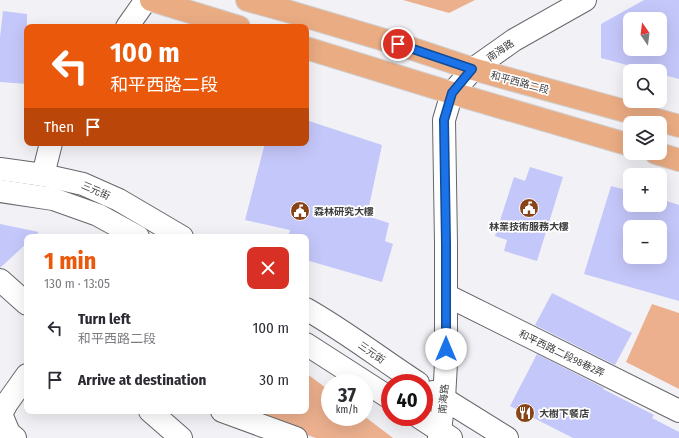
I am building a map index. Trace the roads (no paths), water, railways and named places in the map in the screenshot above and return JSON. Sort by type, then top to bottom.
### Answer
[{"type":"main road","points":[[151,0],[229,24]]},
{"type":"main road","name":"和平西路二段","points":[[254,1],[398,44],[472,69],[679,126]]},
{"type":"main road","points":[[309,49],[623,143]]},
{"type":"main road","points":[[667,156],[679,160]]},
{"type":"street","points":[[129,24],[146,0]]},
{"type":"street","name":"南海路","points":[[443,436],[446,363],[444,120],[452,93],[472,69],[514,40],[585,0]]},
{"type":"street","points":[[43,175],[50,146]]},
{"type":"street","name":"三元街","points":[[0,169],[43,175],[83,184],[119,200],[177,234]]},
{"type":"street","points":[[0,191],[53,199],[98,215],[133,234]]},
{"type":"street","points":[[0,280],[24,301]]},
{"type":"street","name":"和平西路二段98巷2弄","points":[[446,295],[679,411]]},
{"type":"street","name":"三元街","points":[[309,311],[327,321],[404,374]]},
{"type":"street","points":[[309,346],[381,392]]},
{"type":"street","points":[[15,438],[9,433],[1,414],[24,379]]},
{"type":"street","points":[[433,392],[507,438]]},
{"type":"street","points":[[153,414],[181,438]]},
{"type":"street","points":[[230,414],[296,438]]},
{"type":"street","points":[[430,426],[443,436]]},
{"type":"place","name":"林業技術服務大樓","points":[[529,208]]},
{"type":"place","name":"森林研究大樓","points":[[300,211]]},
{"type":"place","name":"大樹下餐店","points":[[525,413]]}]
